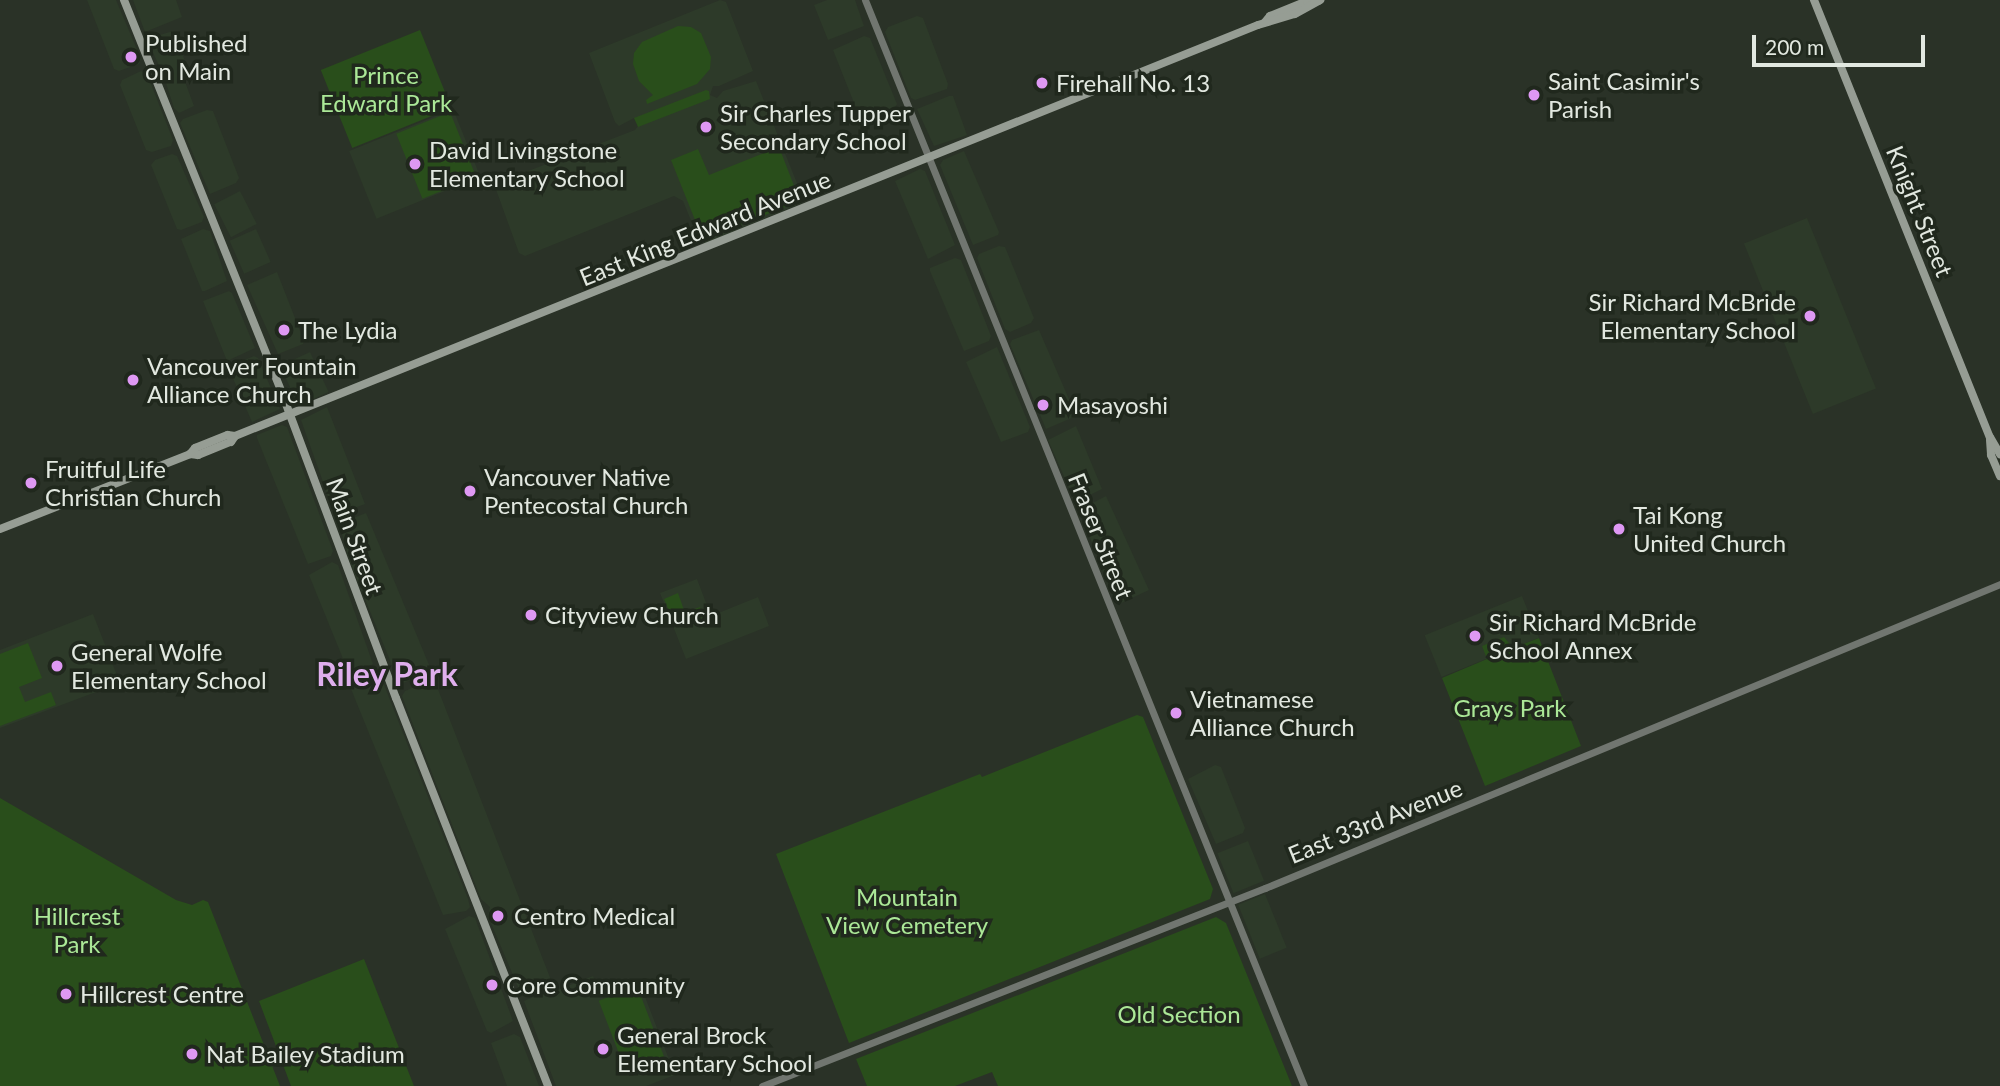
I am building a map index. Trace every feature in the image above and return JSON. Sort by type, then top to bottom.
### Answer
[{"type":"main road","name":"Main Street","points":[[124,0],[290,415],[396,698],[548,1086]]},
{"type":"main road","name":"East King Edward Avenue","points":[[0,529],[190,454],[198,455],[230,442],[235,436],[1265,22],[1270,16],[1307,1],[1319,0]]},
{"type":"main road","name":"Knight Street","points":[[1814,0],[1990,437],[2000,454]]},
{"type":"main road","name":"Knight Street","points":[[1990,437],[1991,455],[2000,476]]},
{"type":"street","name":"Fraser Street","points":[[865,0],[1304,1086]]},
{"type":"street","name":"East 33rd Avenue","points":[[762,1086],[1230,902],[2000,584]]},
{"type":"shaded area","points":[[87,0],[116,0],[141,59],[139,64],[119,71],[114,69]]},
{"type":"shaded area","points":[[133,0],[176,0],[182,17],[145,32]]},
{"type":"shaded area","name":"Sir Charles Tupper Secondary School","points":[[720,0],[726,2],[753,71],[719,86],[713,86],[710,95],[717,98],[723,91],[756,81],[803,198],[802,203],[705,243],[699,240],[683,201],[674,196],[525,256],[519,253],[494,184],[635,130],[639,125],[634,118],[619,126],[615,122],[589,53]]},
{"type":"shaded area","points":[[827,0],[855,0],[864,26],[828,40],[814,5]]},
{"type":"shaded area","points":[[917,16],[923,18],[948,84],[947,89],[915,100],[911,98],[885,32],[888,27]]},
{"type":"shaded area","points":[[173,31],[191,76],[184,79],[194,106],[179,113],[174,108],[165,80],[166,74],[162,72],[148,42],[150,38]]},
{"type":"shaded area","points":[[864,36],[870,38],[897,104],[894,109],[864,120],[860,118],[833,50]]},
{"type":"shaded area","points":[[141,71],[147,74],[173,140],[171,146],[152,152],[146,150],[120,85],[122,80]]},
{"type":"shaded area","points":[[953,96],[967,135],[934,146],[917,109]]},
{"type":"shaded area","name":"David Livingstone Elementary School","points":[[453,109],[480,177],[377,219],[349,151]]},
{"type":"shaded area","points":[[207,110],[213,111],[239,178],[236,183],[210,194],[180,123],[183,119]]},
{"type":"shaded area","points":[[964,151],[999,232],[998,235],[973,245],[940,165],[943,160]]},
{"type":"shaded area","points":[[172,154],[177,156],[204,217],[202,222],[181,230],[177,229],[151,165],[155,160]]},
{"type":"shaded area","points":[[920,169],[925,171],[955,245],[928,259],[895,181]]},
{"type":"shaded area","points":[[240,191],[257,224],[231,237],[214,204]]},
{"type":"shaded area","name":"Sir Richard McBride Elementary School","points":[[1807,218],[1876,389],[1813,414],[1744,243]]},
{"type":"shaded area","points":[[203,229],[210,231],[227,281],[205,291],[202,291],[181,239]]},
{"type":"shaded area","points":[[256,229],[271,262],[244,274],[230,241]]},
{"type":"shaded area","points":[[999,246],[1005,247],[1034,318],[1031,323],[1010,332],[1005,329],[977,258],[979,254]]},
{"type":"shaded area","points":[[955,258],[961,260],[991,336],[989,341],[964,351],[930,271],[930,268]]},
{"type":"shaded area","points":[[277,272],[304,341],[303,344],[278,354],[247,285]]},
{"type":"shaded area","points":[[229,291],[255,348],[227,361],[203,301]]},
{"type":"shaded area","points":[[1039,330],[1075,413],[1074,417],[1046,429],[1010,344],[1012,340]]},
{"type":"shaded area","points":[[997,347],[1030,427],[1028,432],[1001,442],[966,362]]},
{"type":"shaded area","points":[[310,352],[329,392],[299,406],[280,366]]},
{"type":"shaded area","points":[[254,356],[258,358],[280,409],[252,422],[228,367]]},
{"type":"shaded area","points":[[327,407],[365,504],[338,514],[333,510],[301,420]]},
{"type":"shaded area","points":[[282,425],[287,427],[333,551],[331,556],[308,564],[257,438],[257,435]]},
{"type":"shaded area","points":[[1076,426],[1102,489],[1078,501],[1074,499],[1048,440]]},
{"type":"shaded area","points":[[1106,496],[1149,590],[1119,604],[1115,601],[1079,510]]},
{"type":"shaded area","points":[[366,513],[432,672],[403,683],[398,680],[350,562],[340,527],[343,522]]},
{"type":"shaded area","points":[[332,562],[338,565],[373,664],[350,676],[309,575]]},
{"type":"shaded area","points":[[697,579],[711,616],[758,597],[769,626],[686,659],[660,593]]},
{"type":"shaded area","points":[[1522,596],[1539,638],[1442,677],[1425,635]]},
{"type":"shaded area","name":"General Wolfe Elementary School","points":[[93,614],[120,683],[0,728],[0,650]]},
{"type":"shaded area","points":[[374,674],[381,677],[468,899],[470,907],[466,911],[443,915],[351,689],[351,686]]},
{"type":"shaded area","points":[[434,679],[551,980],[524,990],[518,987],[488,916],[490,907],[481,899],[402,696],[405,691]]},
{"type":"shaded area","points":[[1215,765],[1221,767],[1245,828],[1243,833],[1216,844],[1188,779]]},
{"type":"shaded area","points":[[1248,841],[1264,881],[1234,893],[1217,853]]},
{"type":"shaded area","points":[[1265,894],[1287,948],[1260,959],[1238,905]]},
{"type":"shaded area","points":[[469,916],[475,918],[513,1021],[491,1033],[487,1031],[445,929]]},
{"type":"shaded area","name":"General Brock Elementary School","points":[[593,976],[601,995],[639,981],[675,1075],[646,1086],[556,1086],[524,1001]]},
{"type":"shaded area","points":[[514,1034],[520,1037],[539,1086],[507,1086],[491,1043]]},
{"type":"green space","points":[[678,26],[691,27],[701,33],[711,57],[710,69],[697,84],[647,104],[646,100],[653,95],[639,81],[633,64],[634,53],[642,42]]},
{"type":"green space","name":"Prince Edward Park","points":[[420,30],[451,108],[352,148],[321,70]]},
{"type":"green space","points":[[709,91],[710,99],[638,127],[634,118]]},
{"type":"green space","points":[[450,112],[476,177],[422,199],[396,134]]},
{"type":"green space","points":[[779,147],[800,201],[703,240],[671,160],[698,149],[709,175]]},
{"type":"green space","points":[[678,593],[685,613],[700,607],[704,617],[686,624],[682,614],[672,618],[664,599]]},
{"type":"green space","name":"Grays Park","points":[[1504,637],[1513,648],[1539,638],[1581,746],[1485,786],[1442,678],[1487,659],[1482,646]]},
{"type":"green space","points":[[28,643],[42,678],[19,687],[25,702],[51,692],[56,705],[0,726],[0,654]]},
{"type":"green space","name":"Mountain View Cemetery","points":[[1137,715],[1143,717],[1213,889],[1210,899],[849,1043],[776,854],[980,774],[982,777]]},
{"type":"green space","name":"Hillcrest Park","points":[[0,798],[176,900],[192,905],[203,900],[208,902],[280,1086],[0,1086]]},
{"type":"green space","name":"Mountain View Cemetery","points":[[1216,917],[1226,923],[1292,1086],[998,1086],[992,1072],[955,1086],[867,1086],[856,1059]]},
{"type":"green space","points":[[364,959],[414,1086],[291,1086],[259,1001]]},
{"type":"green space","points":[[637,986],[664,1057],[626,1072],[599,1001]]},
{"type":"place","name":"Published on Main","points":[[131,57]]},
{"type":"place","name":"Firehall No. 13","points":[[1042,83]]},
{"type":"place","name":"Saint Casimir's Parish","points":[[1534,95]]},
{"type":"place","name":"Sir Charles Tupper Secondary School","points":[[706,127]]},
{"type":"place","name":"David Livingstone Elementary School","points":[[415,164]]},
{"type":"place","name":"Sir Richard McBride Elementary School","points":[[1810,316]]},
{"type":"place","name":"The Lydia","points":[[284,330]]},
{"type":"place","name":"Vancouver Fountain Alliance Church","points":[[133,380]]},
{"type":"place","name":"Masayoshi","points":[[1043,405]]},
{"type":"place","name":"Fruitful Life Christian Church","points":[[31,483]]},
{"type":"place","name":"Vancouver Native Pentecostal Church","points":[[470,491]]},
{"type":"place","name":"Tai Kong United Church","points":[[1619,529]]},
{"type":"place","name":"Cityview Church","points":[[531,615]]},
{"type":"place","name":"Sir Richard McBride School Annex","points":[[1475,636]]},
{"type":"place","name":"General Wolfe Elementary School","points":[[57,666]]},
{"type":"place","name":"Vietnamese Alliance Church","points":[[1176,713]]},
{"type":"place","name":"Centro Medical","points":[[498,916]]},
{"type":"place","name":"Core Community","points":[[492,985]]},
{"type":"place","name":"Hillcrest Centre","points":[[66,994]]},
{"type":"place","name":"General Brock Elementary School","points":[[603,1049]]},
{"type":"place","name":"Nat Bailey Stadium","points":[[192,1054]]},
{"type":"district","name":"Riley Park","points":[[387,674]]},
{"type":"park label","name":"Old Section","points":[[1179,1014]]}]
